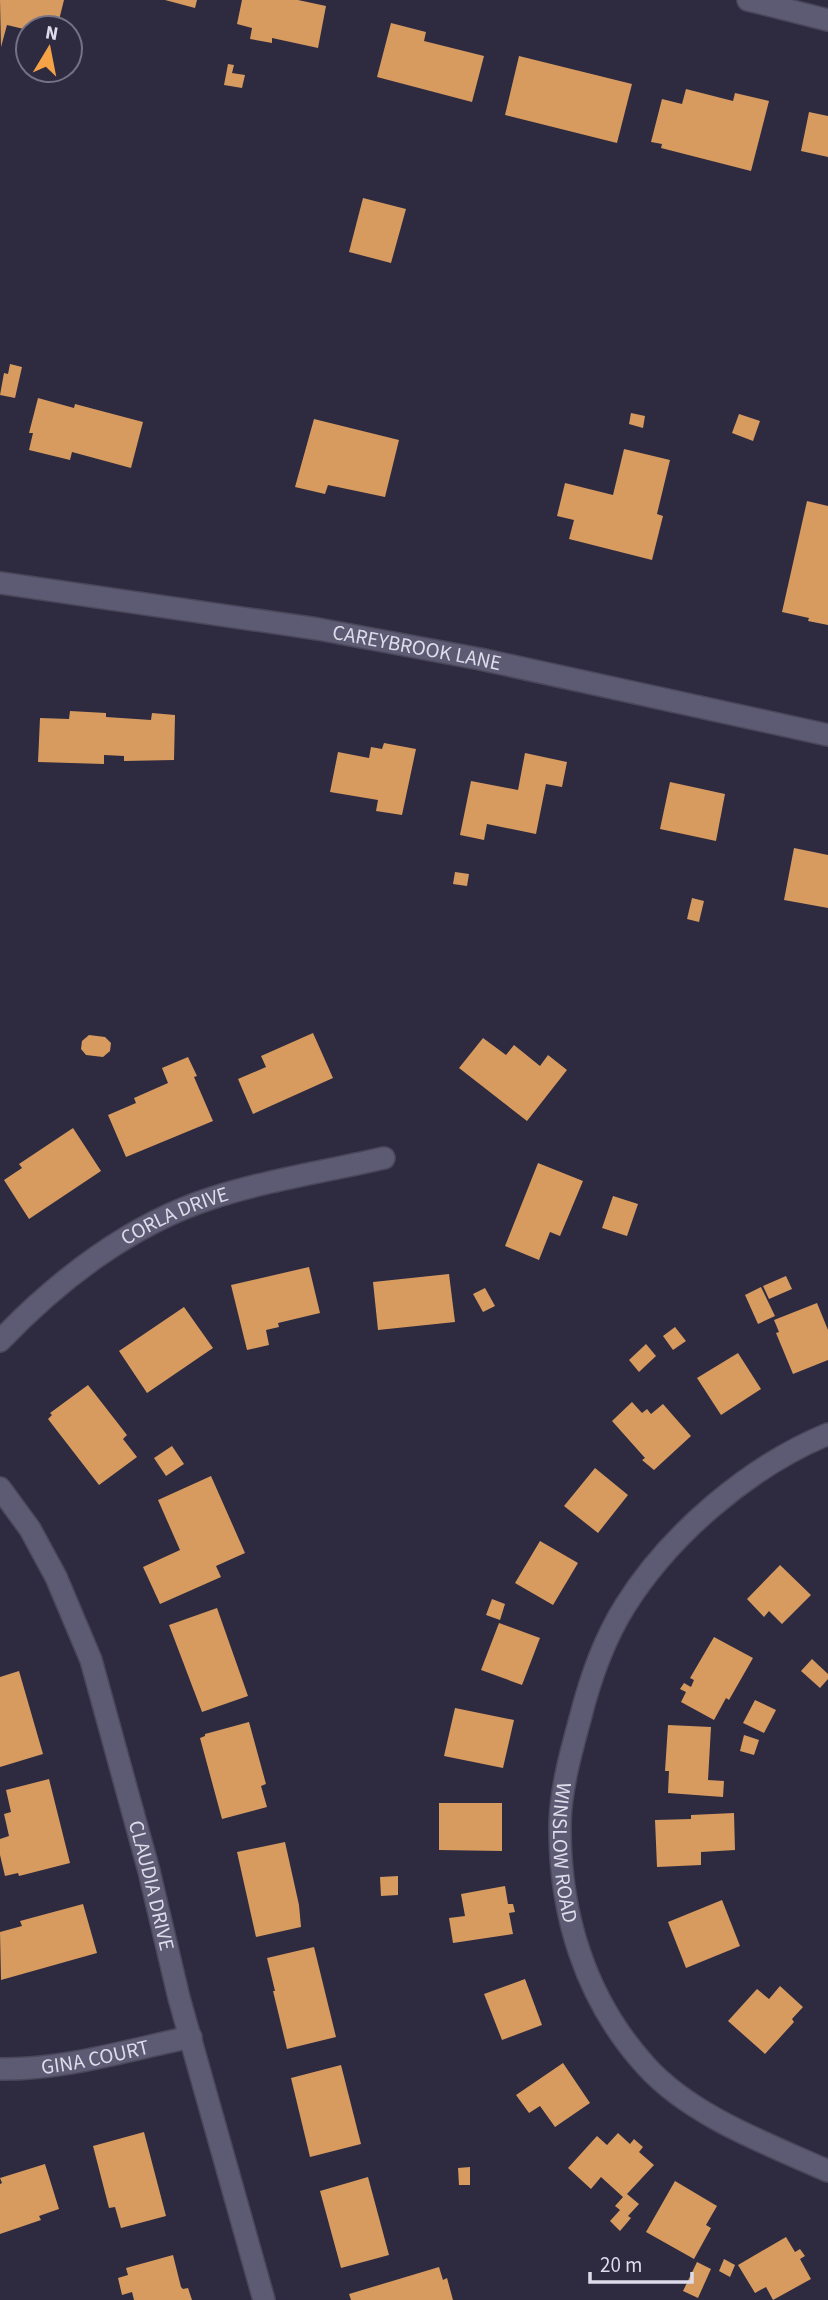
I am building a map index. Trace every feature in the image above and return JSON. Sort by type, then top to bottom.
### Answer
[{"type":"street","points":[[748,0],[828,20]]},
{"type":"street","name":"CAREYBROOK LANE","points":[[0,583],[217,613],[481,659],[828,736]]},
{"type":"street","name":"CORLA DRIVE","points":[[0,1341],[44,1300],[107,1250],[170,1214],[212,1198],[256,1186],[384,1158]]},
{"type":"street","name":"WINSLOW ROAD","points":[[828,1434],[797,1447],[752,1475],[712,1507],[653,1567],[625,1605],[591,1675],[574,1739],[560,1823],[564,1883],[575,1940],[594,1990],[615,2028],[648,2069],[697,2107],[728,2126],[828,2171]]},
{"type":"street","name":"CLAUDIA DRIVE","points":[[0,1488],[30,1529],[50,1565],[91,1660],[149,1871],[179,1998],[264,2300]]},
{"type":"street","name":"GINA COURT","points":[[0,2069],[54,2066],[191,2037]]},
{"type":"building","points":[[0,0],[64,0],[60,14],[14,14],[14,27],[7,25],[1,47]]},
{"type":"building","points":[[165,0],[197,0],[195,8]]},
{"type":"building","points":[[242,0],[298,0],[326,6],[318,48],[272,38],[272,43],[250,39],[252,28],[237,24]]},
{"type":"building","points":[[391,23],[426,32],[424,41],[484,56],[472,102],[377,77]]},
{"type":"building","points":[[519,56],[632,84],[617,143],[505,115]]},
{"type":"building","points":[[228,64],[234,65],[232,73],[245,75],[242,88],[224,85]]},
{"type":"building","points":[[686,89],[733,101],[735,93],[769,101],[751,171],[661,148],[662,144],[651,142],[662,99],[682,104]]},
{"type":"building","points":[[809,112],[828,116],[828,157],[801,151]]},
{"type":"building","points":[[363,198],[406,209],[391,263],[349,252]]},
{"type":"building","points":[[10,364],[22,367],[15,398],[0,395],[4,373],[8,374]]},
{"type":"building","points":[[38,398],[74,408],[75,404],[143,422],[131,468],[72,452],[70,460],[29,450],[33,433],[29,433]]},
{"type":"building","points":[[631,413],[645,416],[643,428],[629,424]]},
{"type":"building","points":[[739,414],[760,421],[753,441],[732,433]]},
{"type":"building","points":[[314,419],[399,440],[385,497],[328,485],[325,494],[295,487]]},
{"type":"building","points":[[624,449],[670,460],[657,514],[663,516],[652,560],[569,539],[574,520],[557,516],[565,483],[613,495]]},
{"type":"building","points":[[807,501],[828,506],[828,625],[782,612]]},
{"type":"building","points":[[70,711],[151,720],[152,713],[175,715],[174,760],[124,761],[124,756],[104,755],[104,764],[38,762],[40,718],[69,719]]},
{"type":"building","points":[[384,743],[416,749],[402,815],[376,811],[378,800],[330,792],[338,752],[369,758],[371,747],[382,749]]},
{"type":"building","points":[[525,753],[567,762],[562,787],[546,784],[536,834],[487,824],[484,840],[460,835],[471,781],[518,790]]},
{"type":"building","points":[[670,782],[725,794],[716,841],[660,829]]},
{"type":"building","points":[[794,848],[828,855],[828,908],[784,900]]},
{"type":"building","points":[[455,872],[469,874],[467,886],[453,884]]},
{"type":"building","points":[[692,898],[704,901],[699,922],[687,919]]},
{"type":"building","points":[[313,1033],[333,1078],[253,1114],[238,1079],[266,1067],[261,1056]]},
{"type":"building","points":[[89,1035],[105,1037],[111,1043],[110,1051],[103,1057],[86,1055],[81,1049],[82,1041]]},
{"type":"building","points":[[483,1038],[506,1055],[514,1045],[540,1066],[548,1055],[567,1070],[527,1121],[459,1068]]},
{"type":"building","points":[[188,1057],[213,1121],[126,1157],[108,1115],[136,1103],[134,1098],[168,1083],[162,1068]]},
{"type":"building","points":[[73,1128],[101,1171],[29,1219],[4,1180],[22,1168],[19,1164]]},
{"type":"building","points":[[538,1163],[583,1181],[560,1236],[550,1232],[539,1260],[505,1246]]},
{"type":"building","points":[[613,1196],[638,1204],[627,1236],[602,1228]]},
{"type":"building","points":[[309,1267],[320,1313],[278,1323],[279,1327],[266,1330],[269,1345],[247,1350],[231,1285]]},
{"type":"building","points":[[449,1274],[455,1322],[378,1330],[373,1282]]},
{"type":"building","points":[[786,1276],[792,1289],[769,1299],[763,1286]]},
{"type":"building","points":[[761,1287],[775,1316],[758,1324],[745,1295]]},
{"type":"building","points":[[485,1288],[495,1306],[483,1312],[473,1294]]},
{"type":"building","points":[[817,1303],[828,1330],[828,1360],[793,1374],[776,1333],[779,1332],[774,1320]]},
{"type":"building","points":[[184,1307],[213,1348],[147,1393],[119,1351]]},
{"type":"building","points":[[675,1327],[686,1341],[673,1350],[663,1336]]},
{"type":"building","points":[[646,1344],[656,1356],[639,1372],[629,1360]]},
{"type":"building","points":[[738,1353],[761,1389],[721,1415],[697,1378]]},
{"type":"building","points":[[88,1385],[127,1435],[123,1439],[137,1457],[99,1485],[48,1419],[52,1415],[50,1413]]},
{"type":"building","points":[[632,1402],[642,1413],[647,1409],[651,1414],[663,1404],[691,1436],[654,1470],[642,1460],[645,1458],[612,1421]]},
{"type":"building","points":[[172,1446],[184,1464],[166,1476],[154,1458]]},
{"type":"building","points":[[595,1468],[628,1495],[598,1533],[564,1506]]},
{"type":"building","points":[[211,1476],[245,1553],[216,1566],[221,1577],[160,1604],[143,1567],[180,1550],[158,1500]]},
{"type":"building","points":[[540,1541],[578,1563],[553,1605],[515,1583]]},
{"type":"building","points":[[780,1565],[811,1595],[782,1624],[769,1611],[764,1617],[747,1599]]},
{"type":"building","points":[[492,1599],[505,1604],[500,1620],[486,1615]]},
{"type":"building","points":[[217,1608],[248,1696],[202,1712],[169,1625]]},
{"type":"building","points":[[499,1623],[540,1638],[522,1685],[481,1670]]},
{"type":"building","points":[[714,1637],[753,1658],[714,1720],[681,1702],[686,1692],[680,1689],[684,1683],[691,1687],[694,1680],[690,1678]]},
{"type":"building","points":[[812,1659],[828,1674],[828,1679],[820,1688],[801,1671]]},
{"type":"building","points":[[19,1671],[43,1754],[0,1767],[0,1677]]},
{"type":"building","points":[[755,1700],[776,1710],[764,1733],[743,1723]]},
{"type":"building","points":[[455,1708],[514,1720],[503,1768],[444,1756]]},
{"type":"building","points":[[249,1722],[266,1784],[261,1786],[267,1807],[222,1819],[200,1738],[205,1734]]},
{"type":"building","points":[[668,1725],[711,1727],[708,1780],[724,1781],[723,1797],[668,1793],[669,1771],[665,1771]]},
{"type":"building","points":[[744,1735],[759,1740],[754,1755],[740,1751]]},
{"type":"building","points":[[49,1779],[70,1863],[19,1876],[18,1873],[5,1876],[0,1855],[0,1839],[9,1836],[4,1814],[11,1812],[6,1790]]},
{"type":"building","points":[[439,1803],[502,1803],[502,1851],[439,1850]]},
{"type":"building","points":[[734,1813],[735,1850],[701,1852],[701,1865],[657,1867],[655,1820],[691,1819],[691,1815]]},
{"type":"building","points":[[285,1842],[299,1905],[301,1927],[256,1937],[237,1852]]},
{"type":"building","points":[[398,1876],[398,1895],[381,1896],[380,1877]]},
{"type":"building","points":[[505,1886],[508,1904],[513,1904],[515,1912],[509,1913],[513,1934],[453,1943],[449,1918],[465,1916],[461,1894]]},
{"type":"building","points":[[722,1900],[740,1946],[686,1968],[668,1922]]},
{"type":"building","points":[[83,1904],[97,1953],[1,1980],[0,1932],[22,1926],[20,1921]]},
{"type":"building","points":[[314,1947],[336,2037],[287,2049],[267,1958]]},
{"type":"building","points":[[525,1979],[542,2025],[502,2040],[484,1994]]},
{"type":"building","points":[[780,1986],[803,2007],[792,2019],[794,2022],[765,2054],[728,2021],[757,1989],[769,1999]]},
{"type":"building","points":[[563,2063],[590,2103],[555,2127],[540,2106],[529,2113],[516,2095]]},
{"type":"building","points":[[341,2065],[361,2144],[310,2157],[291,2078]]},
{"type":"building","points":[[144,2132],[166,2216],[121,2228],[115,2207],[109,2208],[93,2146]]},
{"type":"building","points":[[618,2133],[630,2144],[634,2139],[643,2147],[639,2152],[654,2165],[627,2194],[639,2204],[620,2231],[610,2221],[620,2210],[615,2206],[623,2197],[601,2177],[591,2189],[568,2168],[597,2136],[607,2145]]},
{"type":"building","points":[[45,2164],[59,2209],[39,2216],[41,2220],[0,2234],[0,2178]]},
{"type":"building","points":[[470,2167],[470,2185],[459,2185],[458,2168]]},
{"type":"building","points":[[368,2177],[389,2255],[341,2268],[320,2191]]},
{"type":"building","points":[[675,2181],[717,2206],[706,2225],[711,2228],[694,2259],[646,2232]]},
{"type":"building","points":[[786,2237],[795,2252],[800,2249],[805,2256],[800,2259],[811,2279],[773,2300],[766,2287],[755,2293],[738,2265]]},
{"type":"building","points":[[173,2255],[181,2287],[188,2288],[192,2300],[134,2300],[132,2292],[122,2295],[118,2278],[128,2275],[126,2268]]},
{"type":"building","points":[[724,2259],[735,2265],[730,2277],[719,2271]]},
{"type":"building","points":[[697,2262],[711,2269],[698,2298],[683,2291]]},
{"type":"building","points":[[439,2267],[443,2280],[447,2278],[453,2300],[351,2300],[349,2294]]}]
